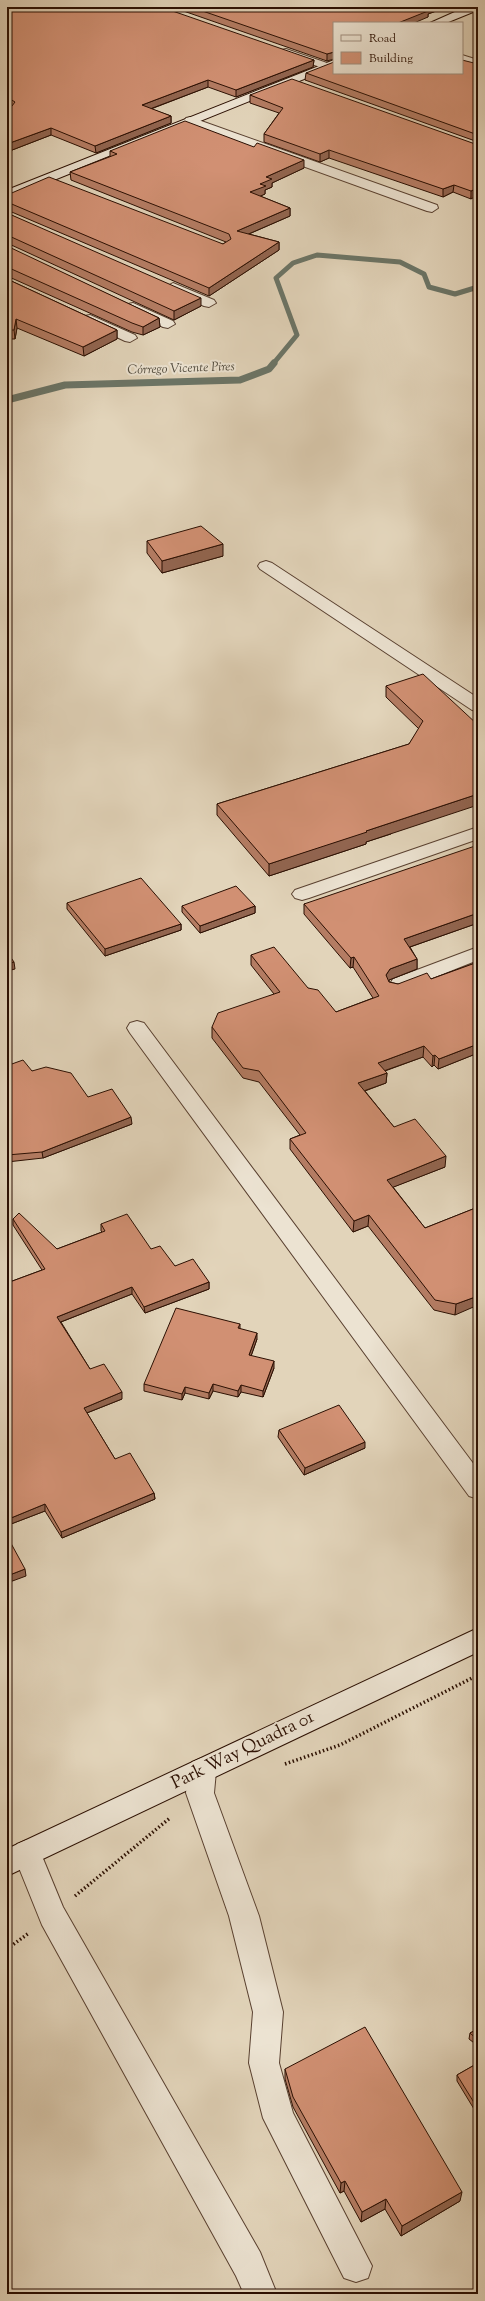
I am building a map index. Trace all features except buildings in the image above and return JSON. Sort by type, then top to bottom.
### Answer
[{"type":"street","points":[[438,22],[476,7]]},
{"type":"street","points":[[276,49],[330,65]]},
{"type":"street","points":[[463,58],[478,64]]},
{"type":"street","points":[[7,195],[330,65]]},
{"type":"street","points":[[292,81],[311,88]]},
{"type":"street","points":[[190,121],[432,208]]},
{"type":"street","points":[[50,178],[64,184]]},
{"type":"street","points":[[159,281],[209,303]]},
{"type":"street","points":[[119,301],[168,324]]},
{"type":"street","points":[[79,314],[130,338]]},
{"type":"street","points":[[266,566],[478,706]]},
{"type":"street","points":[[302,894],[478,833]]},
{"type":"street","points":[[397,986],[478,954]]},
{"type":"street","points":[[137,1028],[478,1489]]},
{"type":"street","name":"Park Way Quadra 01","points":[[17,1858],[478,1638]]},
{"type":"street","points":[[202,1771],[200,1793],[244,1916],[268,2012],[264,2063],[279,2118],[356,2266]]},
{"type":"street","points":[[17,1858],[52,1915],[248,2264],[261,2294]]},
{"type":"waterway","name":"Córrego Vicente Pires","points":[[273,364],[297,335],[276,278],[293,263],[317,255],[400,262],[424,274],[429,287],[455,294],[478,287]]},
{"type":"waterway","name":"Córrego Vicente Pires","points":[[7,400],[65,385],[240,380],[269,369],[274,363]]}]
